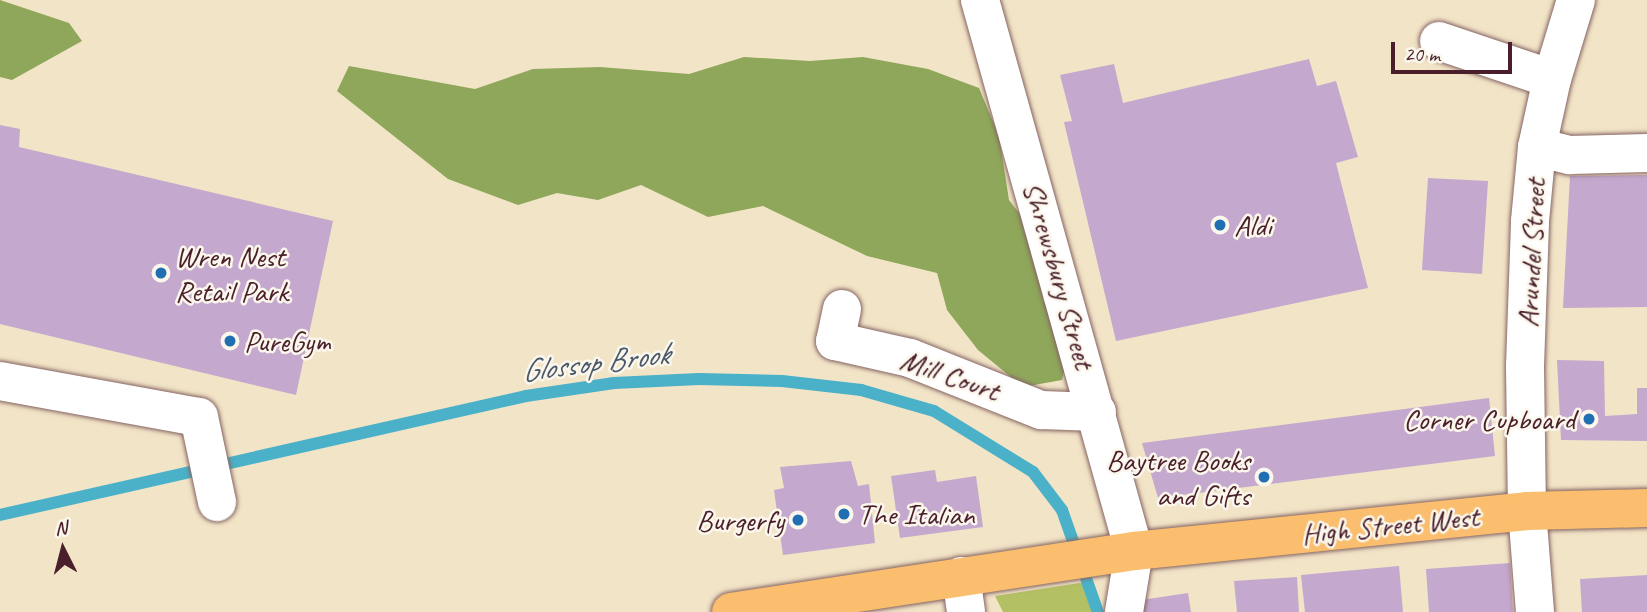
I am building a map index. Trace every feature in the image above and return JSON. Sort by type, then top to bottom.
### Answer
[{"type":"main road","name":"High Street West","points":[[964,594],[1041,564],[1134,551],[1527,511],[1647,508]]},
{"type":"main road","points":[[731,612],[964,594]]},
{"type":"street","name":"Shrewsbury Street","points":[[980,0],[1134,551]]},
{"type":"street","name":"Arundel Street","points":[[1535,612],[1527,511],[1525,352],[1537,147],[1552,79],[1576,0]]},
{"type":"street","points":[[1439,41],[1552,79]]},
{"type":"street","points":[[1537,147],[1570,155],[1647,153]]},
{"type":"street","name":"Mill Court","points":[[842,309],[835,341],[910,358],[1041,410],[1097,412]]},
{"type":"street","points":[[0,381],[199,417],[217,502]]},
{"type":"street","points":[[1124,612],[1134,551]]},
{"type":"green space","points":[[0,0],[69,23],[82,41],[12,80],[0,77]]},
{"type":"green space","points":[[744,57],[810,61],[863,57],[928,69],[979,88],[999,136],[1009,200],[1029,226],[1044,302],[1070,345],[1062,380],[1023,387],[978,350],[947,310],[937,273],[867,256],[763,206],[708,217],[641,185],[598,200],[557,193],[518,205],[448,179],[337,91],[349,66],[475,89],[533,69],[600,67],[689,74]]},
{"type":"green space","points":[[1086,582],[1098,612],[1003,612],[995,596]]},
{"type":"building","name":"Aldi","points":[[1309,59],[1317,86],[1336,81],[1358,157],[1336,163],[1368,288],[1116,341],[1064,122],[1072,121],[1060,75],[1114,64],[1123,103]]},
{"type":"building","name":"Wren Nest Retail Park","points":[[0,125],[20,129],[19,147],[333,221],[296,395],[0,324]]},
{"type":"building","points":[[1647,175],[1647,307],[1563,308],[1570,176]]},
{"type":"building","points":[[1428,178],[1488,181],[1482,274],[1422,270]]},
{"type":"building","points":[[1557,360],[1604,361],[1605,416],[1637,414],[1637,388],[1647,388],[1647,441],[1561,440]]},
{"type":"building","points":[[1489,398],[1495,456],[1158,498],[1142,443]]},
{"type":"building","points":[[851,461],[858,486],[869,484],[875,543],[783,555],[774,490],[784,488],[780,467]]},
{"type":"building","points":[[935,470],[937,482],[976,476],[983,527],[900,538],[891,476]]},
{"type":"building","points":[[1510,563],[1513,612],[1429,612],[1426,569]]},
{"type":"building","points":[[1399,566],[1403,612],[1305,612],[1301,575]]},
{"type":"building","points":[[1647,575],[1647,612],[1582,612],[1580,579]]},
{"type":"building","points":[[1297,577],[1299,612],[1237,612],[1234,581]]},
{"type":"building","points":[[1188,593],[1191,612],[1129,612],[1128,602]]},
{"type":"waterway","name":"Glossop Brook","points":[[0,515],[526,396],[614,383],[699,379],[782,381],[861,390],[934,411],[1033,472],[1062,510],[1098,612]]},
{"type":"place","name":"Aldi","points":[[1220,225]]},
{"type":"place","name":"Wren Nest Retail Park","points":[[161,273]]},
{"type":"place","name":"PureGym","points":[[230,341]]},
{"type":"place","name":"Corner Cupboard","points":[[1589,419]]},
{"type":"place","name":"Baytree Books and Gifts","points":[[1264,477]]},
{"type":"place","name":"The Italian","points":[[844,514]]},
{"type":"place","name":"Burgerfy","points":[[798,520]]}]
